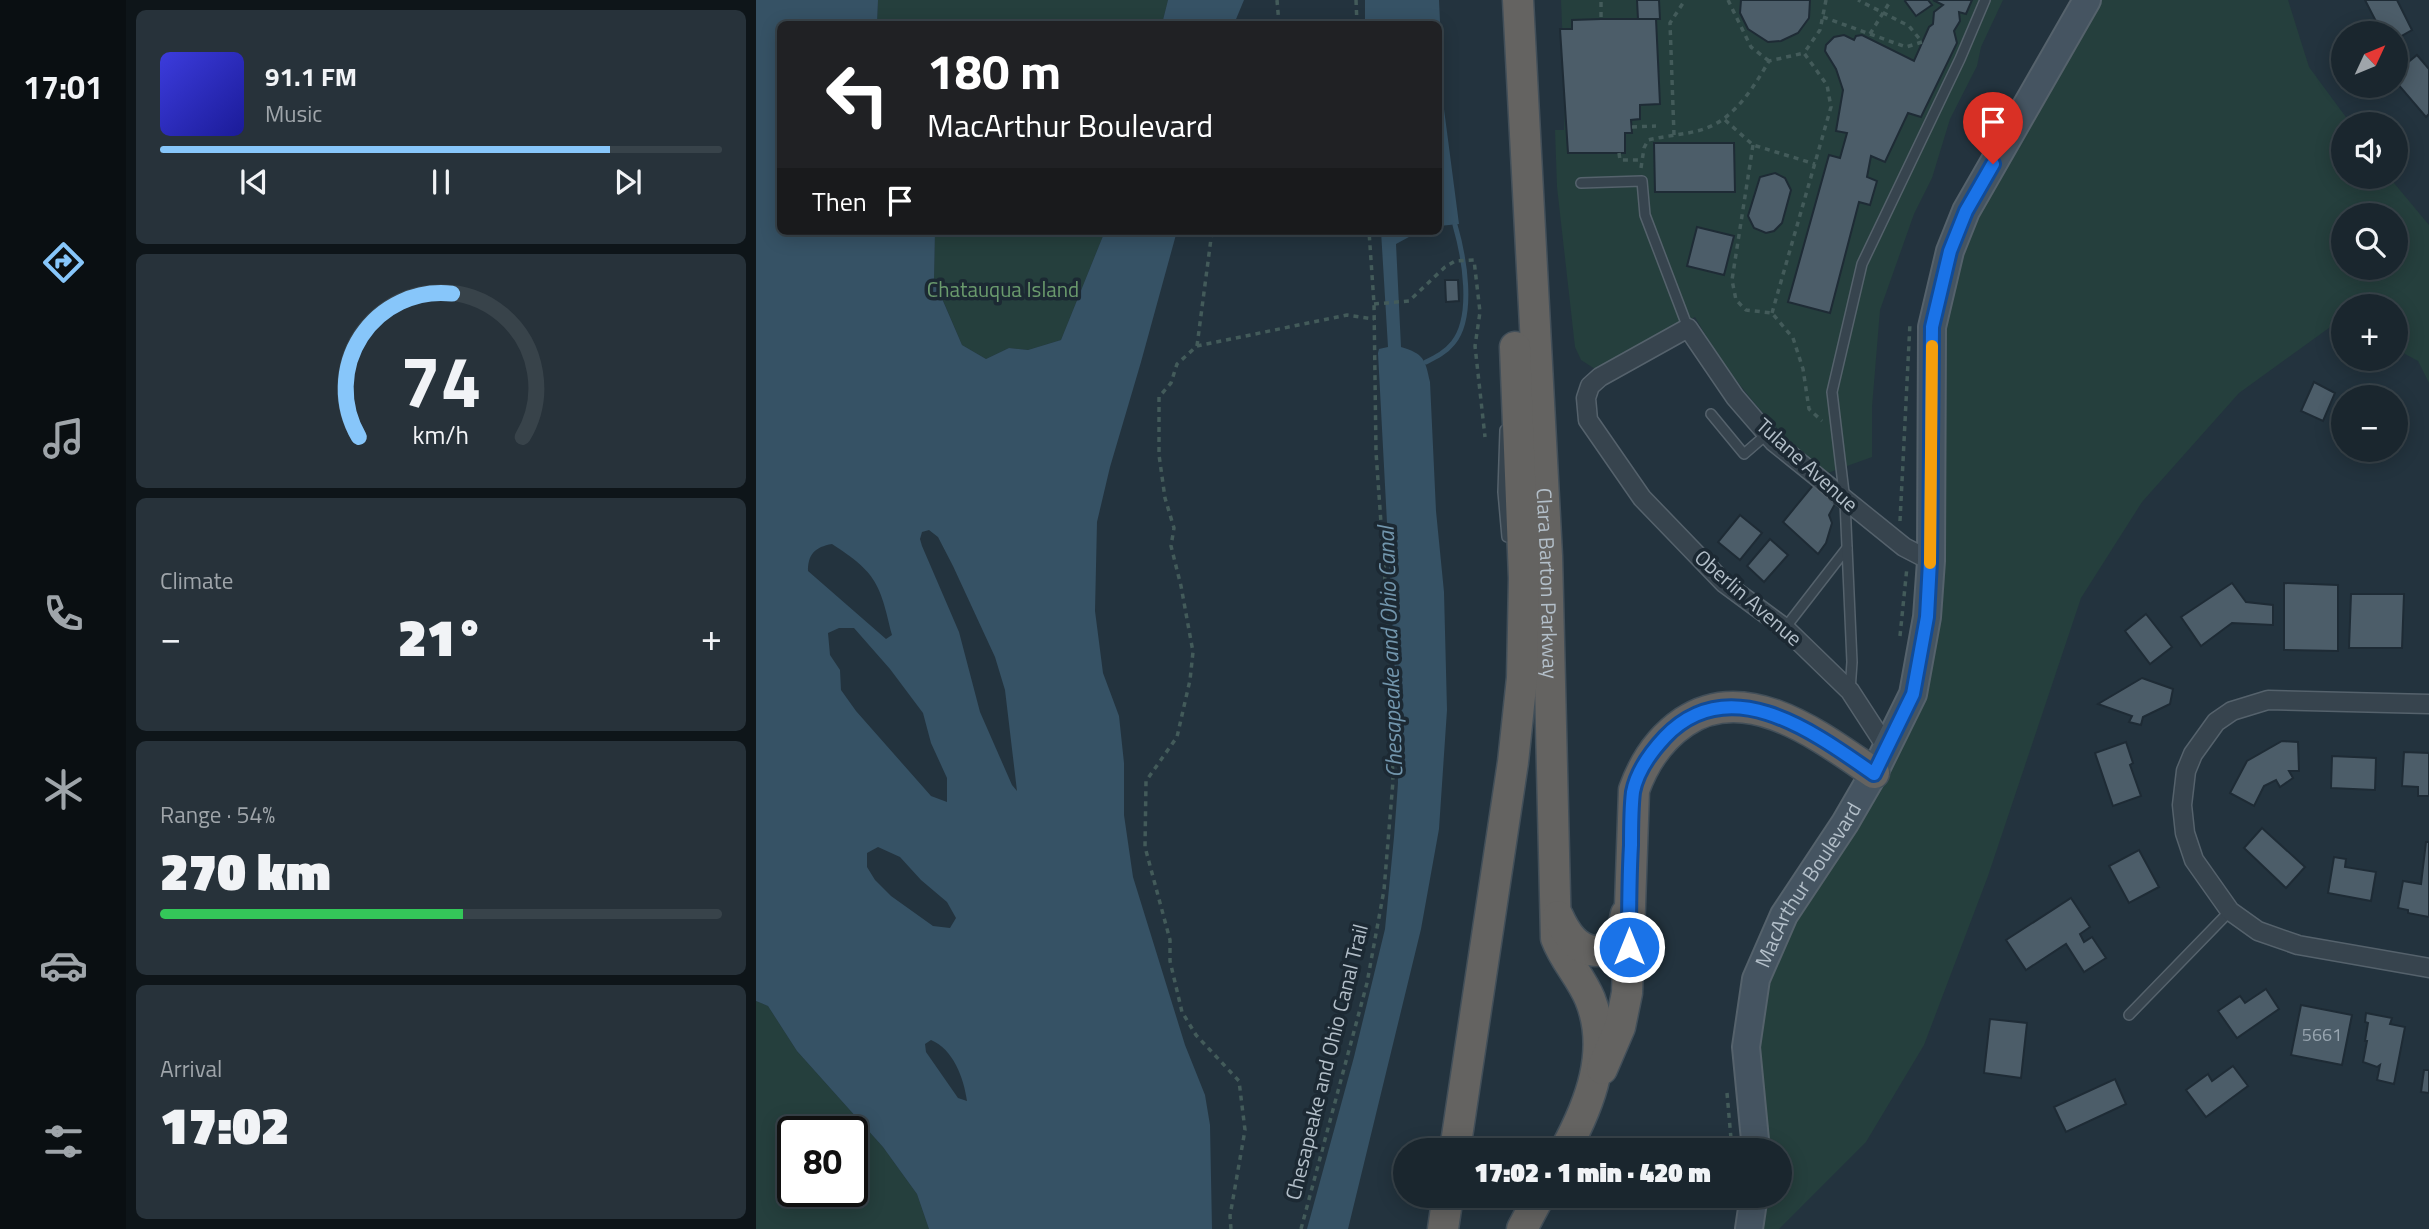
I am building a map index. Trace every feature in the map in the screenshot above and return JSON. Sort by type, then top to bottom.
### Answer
[{"type":"highway","name":"Clara Barton Parkway","points":[[1457,1138],[1513,762],[1522,678],[1524,578],[1499,0]]},
{"type":"highway","name":"Clara Barton Parkway","points":[[1518,0],[1547,556],[1556,937],[1561,952],[1590,999],[1596,1021],[1598,1060],[1592,1091],[1570,1138]]},
{"type":"highway","points":[[1506,419],[1516,363]]},
{"type":"highway","points":[[1507,537],[1516,587],[1522,678]]},
{"type":"highway","points":[[1592,1091],[1614,1043],[1626,1002],[1634,790],[1640,773],[1671,730],[1705,711],[1749,707],[1771,713],[1829,743],[1880,761]]},
{"type":"highway","points":[[1555,911],[1562,926],[1579,946],[1589,951],[1600,951],[1615,944],[1622,935],[1629,900]]},
{"type":"highway","points":[[1443,1229],[1446,1208]]},
{"type":"highway","points":[[1522,1229],[1533,1208]]},
{"type":"main road","name":"MacArthur Boulevard","points":[[1755,1138],[1746,1048],[1756,979],[1784,915],[1845,823],[1913,694],[1927,617],[1919,561],[1932,327],[1950,251],[1966,211],[2087,0]]},
{"type":"main road","points":[[1749,1229],[1752,1208]]},
{"type":"street","name":"Tulane Avenue","points":[[1688,328],[1735,397],[1767,434],[1919,561]]},
{"type":"street","name":"Oberlin Avenue","points":[[1688,328],[1600,377],[1590,386],[1585,413],[1588,420],[1642,498],[1724,583],[1786,628],[1850,691],[1880,761]]},
{"type":"street","points":[[2429,704],[2268,700],[2232,711],[2216,722],[2193,754],[2186,771],[2182,805],[2185,833],[2194,860],[2230,911],[2258,931],[2298,945],[2429,968]]},
{"type":"lane","points":[[1850,691],[1852,662],[1845,500],[1832,393],[1862,264],[1960,59],[1985,0]]},
{"type":"lane","points":[[1581,183],[1642,181],[1645,215],[1688,328]]},
{"type":"lane","points":[[1711,414],[1744,454],[1767,434]]},
{"type":"lane","points":[[1506,419],[1503,492],[1507,537]]},
{"type":"lane","points":[[1786,628],[1847,548]]},
{"type":"lane","points":[[2129,1015],[2230,911]]},
{"type":"path","points":[[1277,0],[1279,21]]},
{"type":"path","points":[[1356,0],[1357,21]]},
{"type":"path","points":[[1674,135],[1670,23],[1685,0]]},
{"type":"path","points":[[1728,0],[1751,47],[1769,61]]},
{"type":"path","points":[[1642,181],[1641,160],[1648,140],[1699,131],[1725,120],[1759,78],[1769,61],[1804,53],[1820,30],[1826,0]]},
{"type":"path","points":[[1823,17],[1906,47],[1922,42],[1909,26],[1858,0]]},
{"type":"path","points":[[1870,34],[1891,0]]},
{"type":"path","points":[[1601,2],[1601,19]]},
{"type":"path","points":[[1772,313],[1831,107],[1826,85],[1804,53]]},
{"type":"path","points":[[1725,120],[1753,145],[1815,164]]},
{"type":"path","points":[[1632,127],[1656,125]]},
{"type":"path","points":[[1753,145],[1732,280],[1736,300],[1746,310],[1772,313],[1793,338],[1803,369],[1809,409],[1837,434]]},
{"type":"path","points":[[1619,153],[1620,160],[1641,160]]},
{"type":"path","points":[[1197,346],[1211,235]]},
{"type":"path","name":"Chesapeake and Ohio Canal Trail","points":[[1301,1229],[1367,983],[1384,890],[1393,781],[1387,609],[1376,452],[1374,304],[1369,235]]},
{"type":"path","points":[[1374,304],[1409,301],[1445,267],[1474,260],[1480,312],[1475,346],[1485,438]]},
{"type":"path","points":[[1231,1229],[1230,1216],[1245,1130],[1239,1081],[1196,1035],[1182,1012],[1170,961],[1170,940],[1145,847],[1146,781],[1177,737],[1186,702],[1192,652],[1171,546],[1174,528],[1163,487],[1159,456],[1159,397],[1171,383],[1177,364],[1197,346],[1347,315],[1374,319]]},
{"type":"path","points":[[1899,648],[1919,561]]},
{"type":"green space","points":[[878,0],[1168,0],[1163,21],[877,21]]},
{"type":"green space","points":[[1561,0],[2003,0],[1981,47],[1977,66],[1950,119],[1932,178],[1914,214],[1880,310],[1872,407],[1872,457],[1825,474],[1787,439],[1753,401],[1722,361],[1695,317],[1595,369],[1581,360],[1575,347],[1557,187],[1555,130],[1564,130],[1565,99]]},
{"type":"green space","points":[[2087,0],[2288,0],[2309,67],[2342,112],[2331,112],[2331,189],[2399,189],[2429,225],[2429,383],[2418,361],[2408,356],[2408,294],[2331,294],[2331,327],[2239,393],[2142,502],[2081,598],[1988,876],[1924,1045],[1866,1142],[1779,1229],[1749,1229],[1752,1208],[1792,1208],[1792,1138],[1756,1138],[1756,979],[1913,694],[1950,251]]},
{"type":"green space","name":"Chatauqua Island","points":[[935,235],[1103,235],[1061,340],[1028,350],[1009,348],[986,359],[962,345],[934,279]]},
{"type":"green space","points":[[756,1001],[768,1006],[797,1051],[855,1116],[777,1116],[777,1207],[868,1207],[868,1130],[917,1194],[929,1229],[756,1229]]},
{"type":"water","points":[[756,0],[878,0],[877,21],[777,21],[777,235],[935,235],[934,280],[962,345],[986,359],[1009,348],[1028,350],[1061,340],[1103,235],[1176,235],[1097,522],[1095,611],[1103,673],[1119,716],[1124,763],[1124,815],[1133,877],[1185,1045],[1205,1095],[1210,1125],[1212,1229],[929,1229],[917,1194],[868,1130],[868,1116],[855,1116],[797,1051],[768,1006],[756,1001]],"holes":[[[929,530],[938,537],[995,657],[1005,690],[1017,791],[980,712],[959,632],[920,539],[922,532]],[[832,544],[868,572],[880,591],[892,635],[886,639],[808,571],[811,556],[826,545]],[[839,628],[854,628],[890,669],[923,713],[931,743],[947,778],[947,802],[931,796],[856,711],[841,690],[840,670],[830,655],[828,633]],[[878,847],[900,857],[947,902],[956,918],[950,928],[933,926],[891,896],[875,880],[867,867],[867,853]],[[931,1040],[939,1044],[956,1065],[967,1101],[958,1098],[926,1052],[925,1044]]]},
{"type":"water","points":[[1168,0],[1244,0],[1235,21],[1163,21]]},
{"type":"water","points":[[1365,0],[1439,0],[1440,21],[1365,21]]},
{"type":"water","points":[[1442,65],[1444,109],[1459,224],[1442,226]]},
{"type":"water","points":[[1381,235],[1413,235],[1396,244],[1401,347],[1422,358],[1430,382],[1436,511],[1444,592],[1447,710],[1439,829],[1421,929],[1348,1229],[1307,1229],[1354,1057],[1385,929],[1394,837],[1398,783],[1397,712],[1378,353],[1379,349],[1388,347]]},
{"type":"building","points":[[1637,0],[1659,0],[1660,19],[1638,19]]},
{"type":"building","points":[[1741,0],[1810,0],[1809,18],[1798,33],[1781,41],[1768,42],[1748,29],[1740,13]]},
{"type":"building","points":[[1906,0],[1928,0],[1932,5],[1916,16]]},
{"type":"building","points":[[1933,0],[1972,0],[1966,14],[1959,12],[1960,21],[1954,31],[1957,43],[1921,117],[1908,113],[1885,162],[1871,156],[1867,177],[1877,181],[1870,205],[1859,202],[1830,313],[1788,302],[1829,155],[1840,158],[1847,133],[1836,131],[1843,90],[1836,69],[1825,51],[1826,45],[1834,37],[1844,35],[1854,40],[1856,36],[1862,35],[1914,61],[1929,27],[1933,24],[1934,12],[1943,5]]},
{"type":"building","points":[[2365,0],[2397,0],[2408,21],[2376,21]]},
{"type":"building","points":[[1656,19],[1660,104],[1640,105],[1640,119],[1631,120],[1632,133],[1625,133],[1625,153],[1568,153],[1560,29],[1572,29],[1572,20]]},
{"type":"building","points":[[2417,55],[2429,69],[2429,114],[2426,117],[2408,96],[2408,62]]},
{"type":"building","points":[[1654,143],[1734,143],[1735,192],[1655,192]]},
{"type":"building","points":[[1775,173],[1785,178],[1791,190],[1782,223],[1774,231],[1766,233],[1754,228],[1748,216],[1760,177]]},
{"type":"building","points":[[1697,227],[1734,236],[1724,275],[1687,266]]},
{"type":"building","points":[[1445,280],[1458,280],[1459,301],[1446,302]]},
{"type":"building","points":[[2314,382],[2331,391],[2331,402],[2323,421],[2301,411]]},
{"type":"building","points":[[1814,484],[1835,504],[1829,515],[1832,523],[1826,543],[1818,554],[1783,522]]},
{"type":"building","points":[[1740,515],[1762,533],[1740,560],[1718,542]]},
{"type":"building","points":[[1770,539],[1788,555],[1764,582],[1747,566]]},
{"type":"building","points":[[2232,583],[2246,602],[2273,605],[2273,625],[2232,623],[2201,646],[2181,617]]},
{"type":"building","points":[[2284,583],[2338,585],[2338,651],[2284,650]]},
{"type":"building","points":[[2351,594],[2404,594],[2402,648],[2349,648]]},
{"type":"building","points":[[2146,614],[2172,647],[2150,664],[2125,631]]},
{"type":"building","points":[[2142,678],[2173,689],[2170,704],[2143,717],[2141,725],[2129,722],[2132,716],[2098,704]]},
{"type":"building","points":[[2282,741],[2298,742],[2299,771],[2289,771],[2293,778],[2280,787],[2276,780],[2264,786],[2254,806],[2230,793],[2247,761]]},
{"type":"building","points":[[2126,742],[2133,763],[2130,765],[2141,796],[2113,806],[2095,753]]},
{"type":"building","points":[[2404,752],[2429,753],[2429,796],[2418,796],[2418,787],[2402,786]]},
{"type":"building","points":[[2332,756],[2376,758],[2375,790],[2331,788]]},
{"type":"building","points":[[2262,828],[2305,867],[2286,888],[2244,848]]},
{"type":"building","points":[[2426,842],[2429,842],[2429,917],[2398,908],[2403,881],[2421,884]]},
{"type":"building","points":[[2139,850],[2159,887],[2129,903],[2109,866]]},
{"type":"building","points":[[2334,857],[2346,859],[2345,867],[2376,872],[2371,901],[2328,893]]},
{"type":"building","points":[[2071,898],[2090,927],[2080,934],[2084,942],[2092,937],[2106,958],[2084,972],[2066,944],[2026,970],[2006,940]]},
{"type":"building","points":[[2266,989],[2279,1009],[2237,1038],[2218,1011],[2240,996],[2245,1003]]},
{"type":"building","points":[[2301,1005],[2352,1015],[2342,1065],[2291,1055]]},
{"type":"building","points":[[2366,1013],[2392,1018],[2390,1024],[2405,1027],[2394,1084],[2377,1080],[2380,1065],[2377,1067],[2363,1062],[2367,1041]]},
{"type":"building","points":[[1990,1019],[2027,1023],[2021,1078],[1984,1073]]},
{"type":"building","points":[[2233,1066],[2248,1086],[2206,1117],[2186,1090],[2208,1074],[2212,1081]]},
{"type":"building","points":[[2424,1070],[2429,1070],[2429,1093],[2421,1092]]},
{"type":"building","points":[[2115,1079],[2126,1104],[2066,1132],[2054,1107]]},
{"type":"waterway","points":[[1426,362],[1444,352],[1453,343],[1464,318],[1466,286],[1455,225]]},
{"type":"slow traffic","points":[[1930,563],[1932,346]]},
{"type":"route","points":[[1629,947],[1629,879],[1634,790],[1648,758],[1671,730],[1705,711],[1749,707],[1798,725],[1874,774],[1913,694],[1927,617],[1930,561],[1932,327],[1950,251],[1966,211],[1993,164]]},
{"type":"water label","name":"Chesapeake and Ohio Canal","points":[[1390,652]]}]
